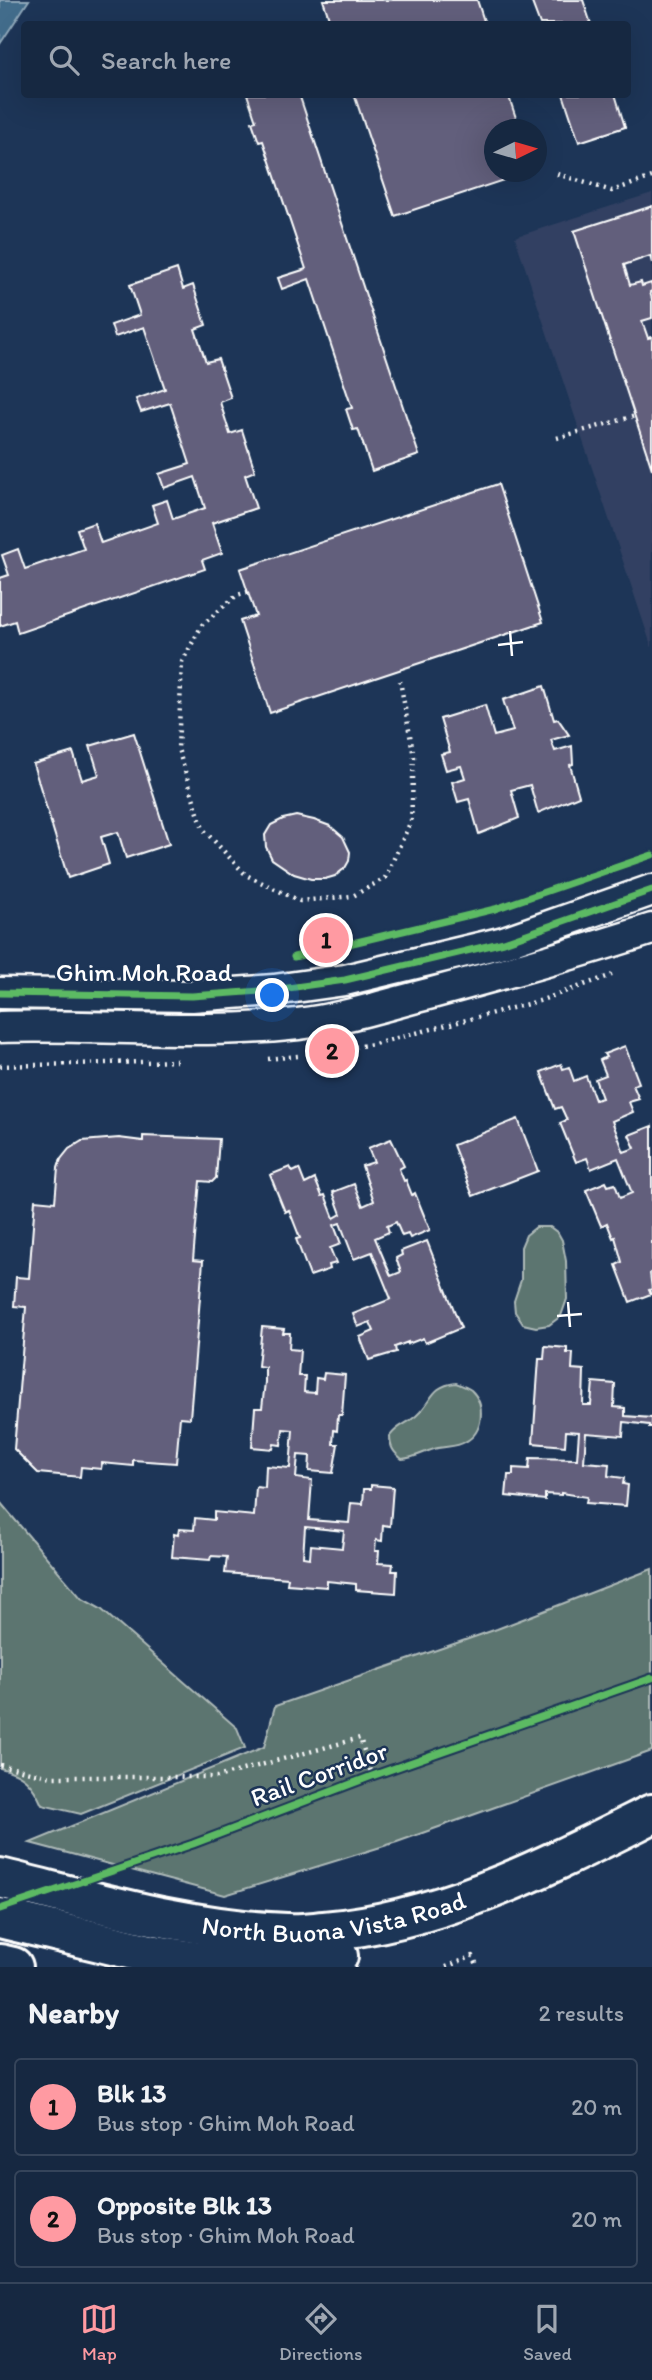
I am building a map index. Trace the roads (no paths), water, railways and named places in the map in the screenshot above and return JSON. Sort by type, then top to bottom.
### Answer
[{"type":"main road","name":"North Buona Vista Road","points":[[0,1878],[142,1913],[213,1925],[288,1933],[364,1927],[431,1912],[544,1867],[652,1814]]},
{"type":"main road","name":"North Buona Vista Road","points":[[0,1918],[150,1954],[230,1964],[268,1964],[336,1956],[407,1941],[541,1893],[652,1845]]},
{"type":"main road","points":[[0,1964],[12,1967]]},
{"type":"street","name":"Ghim Moh Road","points":[[0,993],[192,996],[274,990],[345,980],[504,942],[652,890]]},
{"type":"street","name":"Ghim Moh Road","points":[[0,1027],[213,1030],[299,1024],[350,1014],[544,963],[652,929]]},
{"type":"place","name":"Blk 13","points":[[326,940]]},
{"type":"place","name":"Opposite Blk 13","points":[[332,1051]]}]
